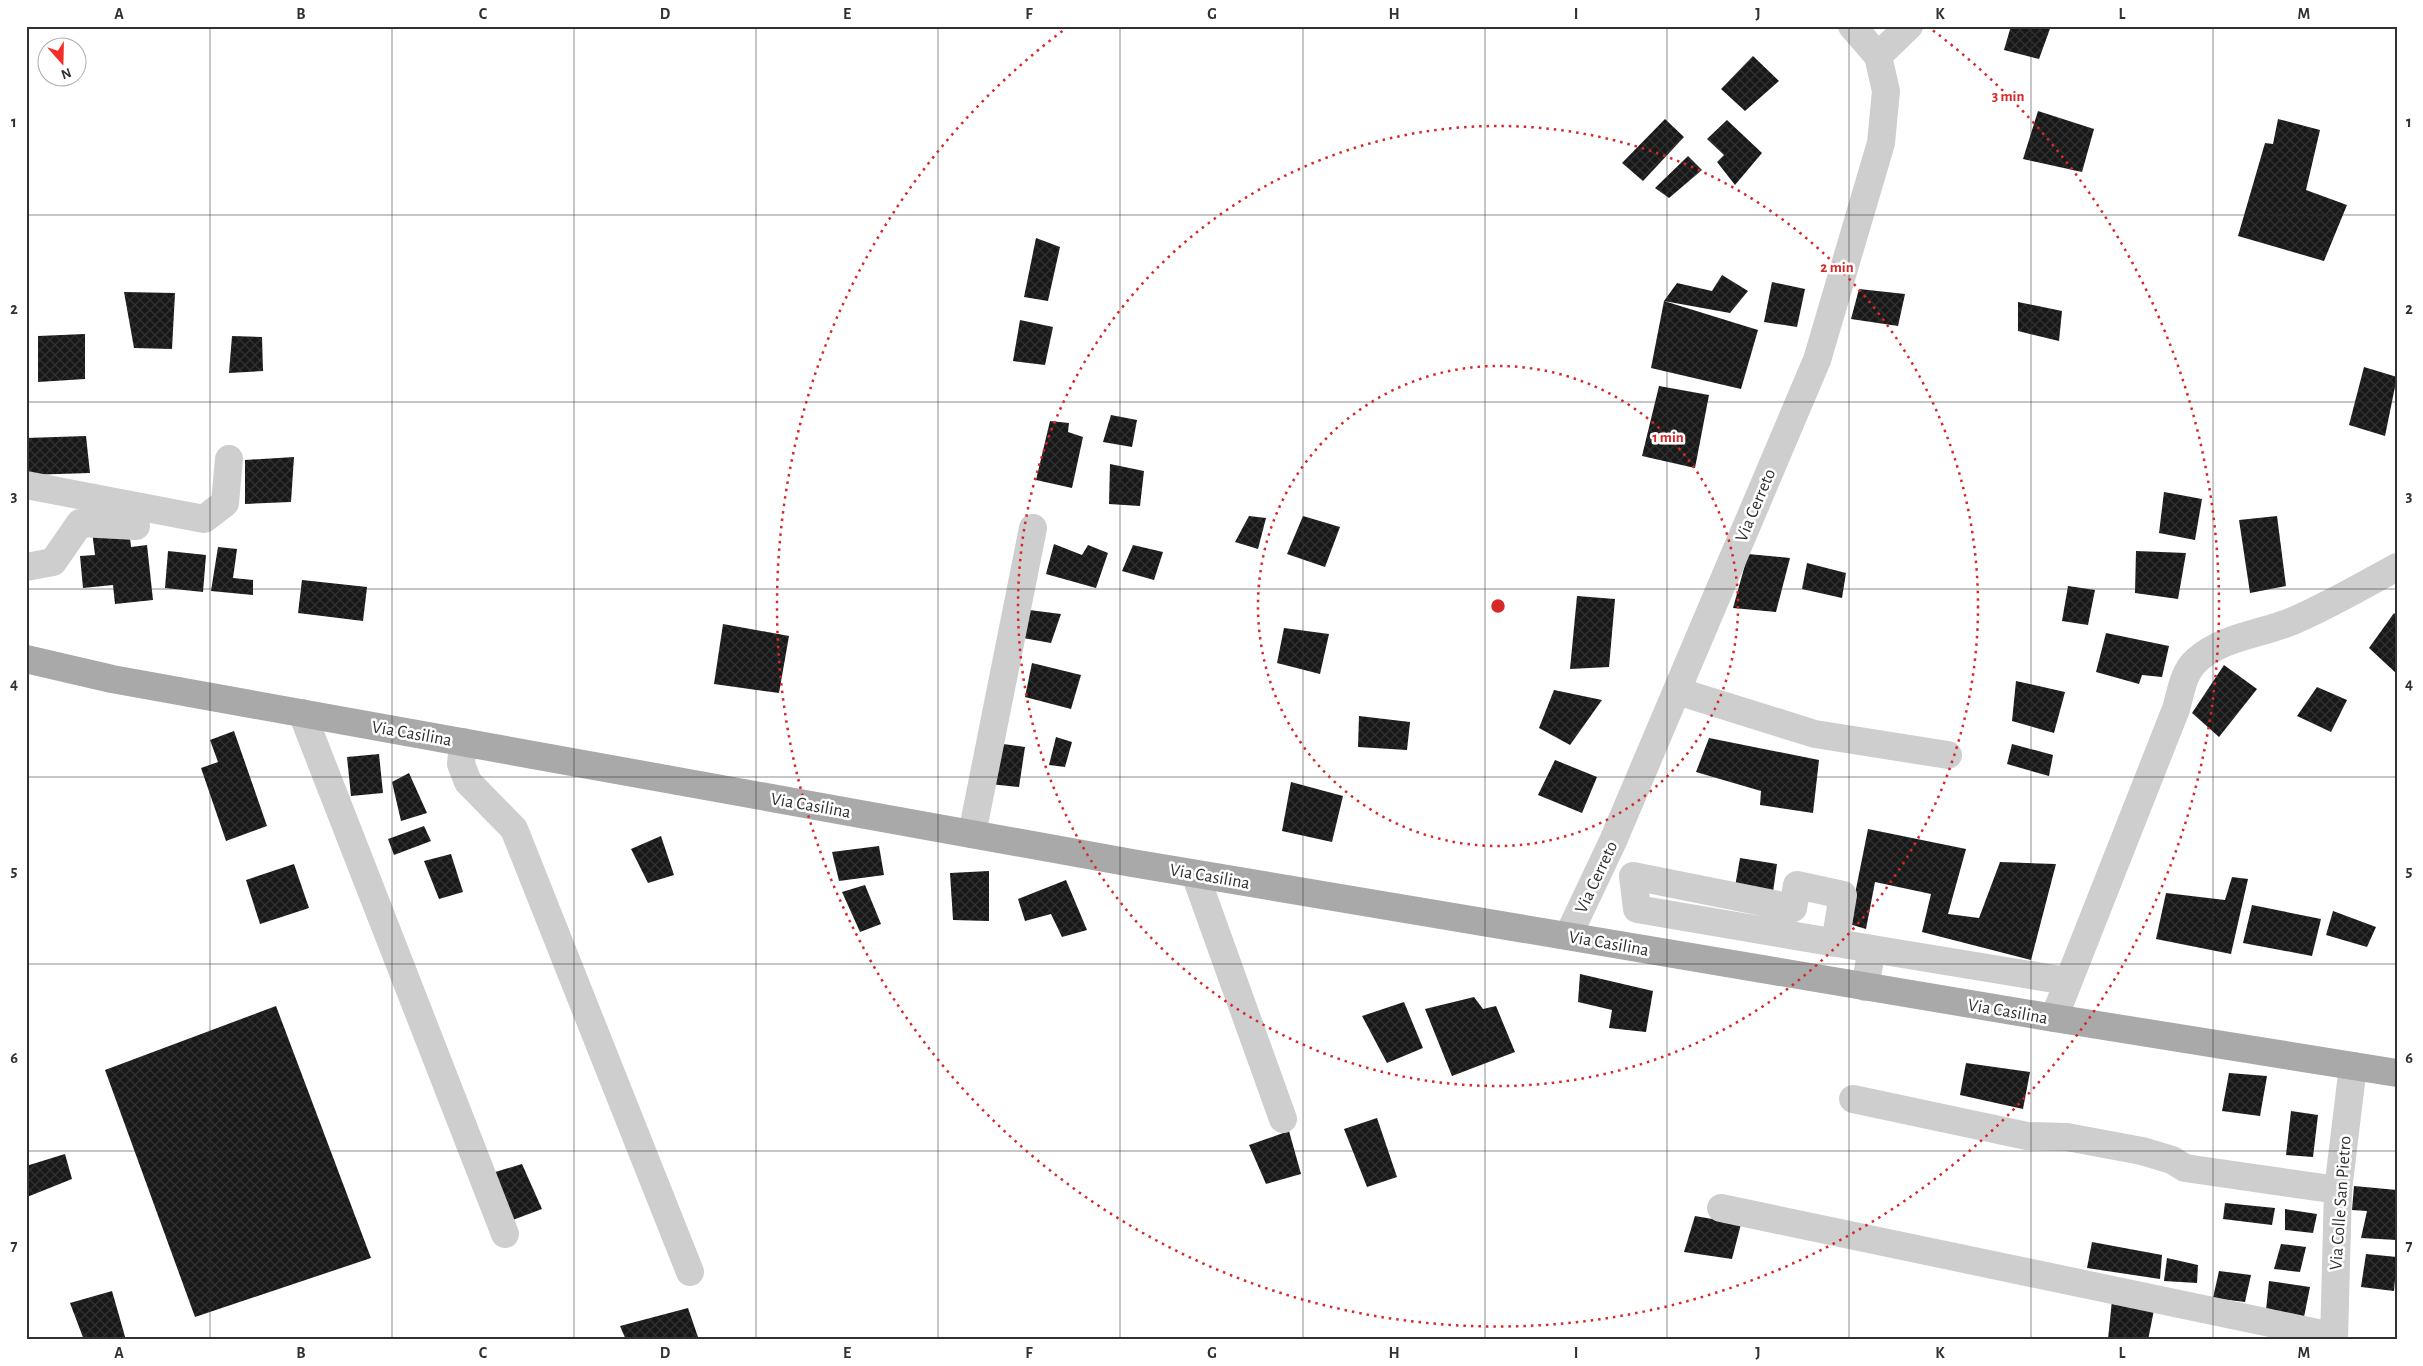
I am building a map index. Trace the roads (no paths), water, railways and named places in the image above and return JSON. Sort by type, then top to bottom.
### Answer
[{"type":"main road","name":"Via Casilina","points":[[26,659],[112,679],[1195,874],[1866,987],[2397,1073]]},
{"type":"street","name":"Via Cerreto","points":[[1568,936],[1613,841],[1816,360],[1881,143],[1886,91],[1878,56],[1852,26]]},
{"type":"street","points":[[1878,56],[1909,26]]},
{"type":"street","points":[[26,485],[204,519],[226,503],[229,459]]},
{"type":"street","points":[[26,567],[53,562],[80,523],[136,526]]},
{"type":"street","points":[[972,834],[1033,528]]},
{"type":"street","points":[[2054,1018],[2176,708],[2187,672],[2196,660],[2228,642],[2294,621],[2397,567]]},
{"type":"street","points":[[1677,690],[1815,734],[1948,755]]},
{"type":"street","points":[[302,713],[505,1234]]},
{"type":"street","points":[[463,742],[462,764],[468,782],[514,829],[690,1272]]},
{"type":"street","points":[[1195,874],[1283,1119]]},
{"type":"street","points":[[1835,943],[1843,895],[1797,885],[1793,908],[1634,876],[1636,909],[1835,943],[2068,981]]},
{"type":"street","points":[[1866,987],[1872,949]]},
{"type":"street","name":"Via Colle San Pietro","points":[[2333,1338],[2338,1190],[2353,1066]]},
{"type":"street","points":[[1854,1099],[2028,1136],[2066,1137],[2142,1151],[2172,1160],[2186,1168],[2338,1190]]},
{"type":"street","points":[[1721,1208],[2333,1338]]}]
